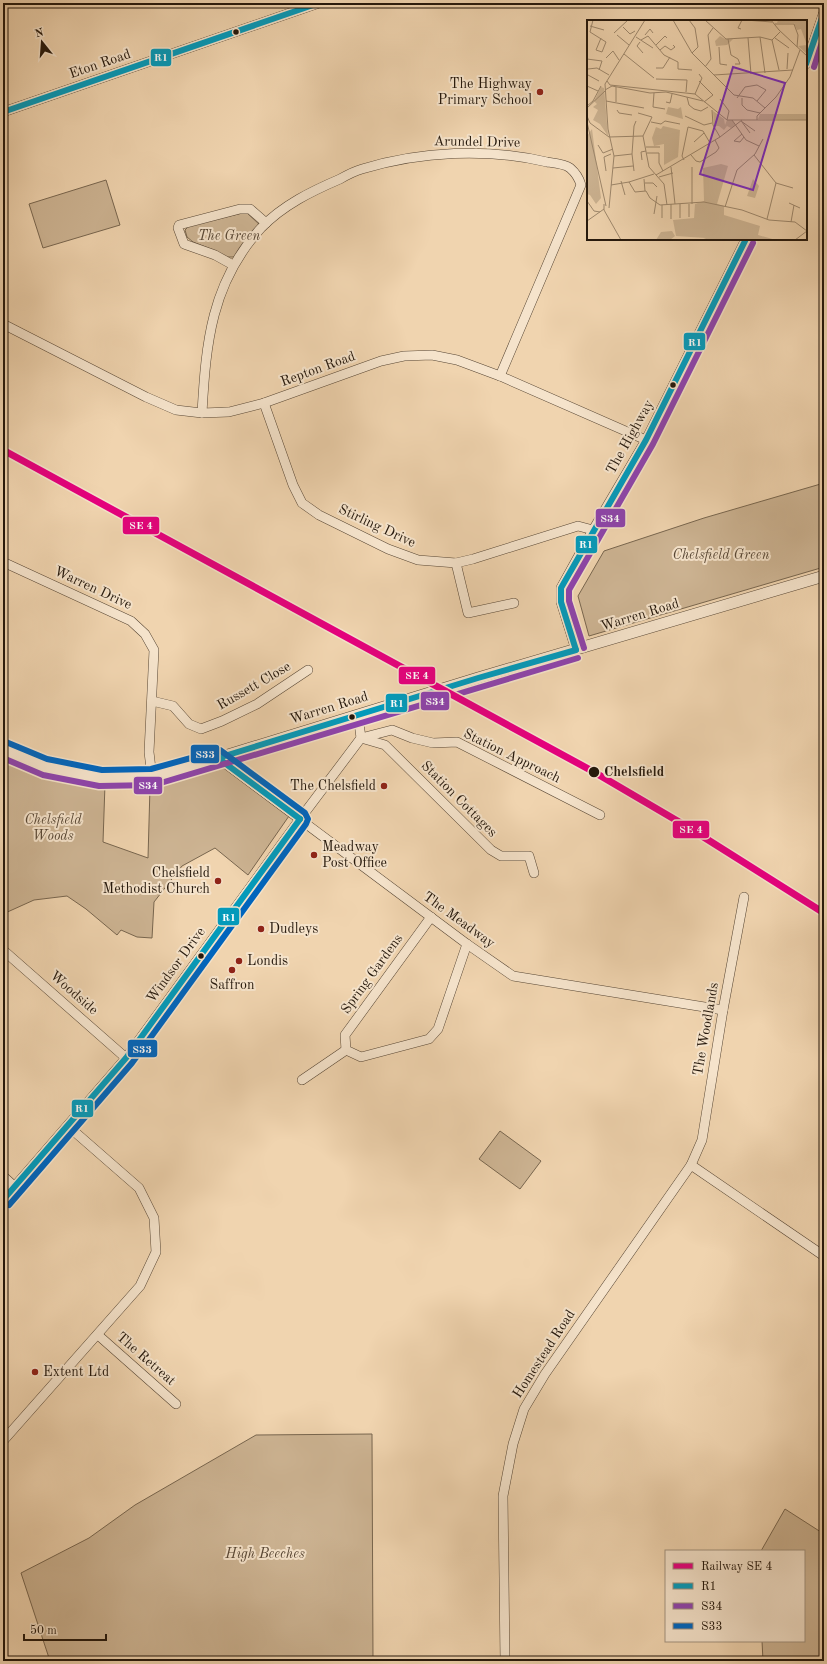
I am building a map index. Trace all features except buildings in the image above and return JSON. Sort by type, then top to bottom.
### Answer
[{"type":"street","name":"Eton Road","points":[[3,112],[291,7],[319,3]]},
{"type":"street","points":[[807,61],[824,12]]},
{"type":"street","name":"Arundel Drive","points":[[202,413],[205,357],[213,315],[233,265],[266,223],[306,194],[361,169],[422,156],[485,154],[526,157],[569,166],[578,176],[581,185],[500,376]]},
{"type":"street","points":[[233,265],[215,255],[184,244],[178,228],[179,225],[240,209],[250,209],[266,223]]},
{"type":"street","name":"The Highway","points":[[576,650],[561,602],[561,588],[646,440],[746,240]]},
{"type":"street","name":"Repton Road","points":[[3,324],[146,397],[176,410],[202,413],[229,412],[264,403],[381,361],[404,356],[432,355],[457,360],[500,376],[646,440]]},
{"type":"street","name":"Stirling Drive","points":[[264,403],[292,485],[302,503],[320,515],[388,549],[418,560],[456,563],[578,526],[593,530]]},
{"type":"street","name":"Warren Drive","points":[[3,562],[131,621],[145,634],[154,650],[149,752],[152,777]]},
{"type":"street","points":[[456,563],[468,613],[514,603]]},
{"type":"street","name":"Warren Road","points":[[3,749],[45,767],[101,778],[152,777],[478,678],[824,576]]},
{"type":"street","name":"Russett Close","points":[[152,701],[173,706],[189,724],[201,729],[222,721],[257,704],[308,670]]},
{"type":"street","points":[[358,715],[361,738]]},
{"type":"street","name":"Station Approach","points":[[361,738],[392,730],[412,738],[433,743],[457,742],[600,815]]},
{"type":"street","name":"Windsor Drive","points":[[3,1200],[126,1058],[300,819],[361,738]]},
{"type":"street","name":"Station Cottages","points":[[361,738],[385,745],[490,850],[501,856],[529,856],[534,873]]},
{"type":"street","name":"The Meadway","points":[[218,758],[467,944],[513,976],[723,1010]]},
{"type":"street","name":"The Woodlands","points":[[692,1165],[702,1140],[723,1010],[744,897]]},
{"type":"street","name":"Spring Gardens","points":[[346,1050],[344,1035],[431,917]]},
{"type":"street","points":[[302,1080],[346,1050],[361,1057],[429,1039],[438,1029],[467,944]]},
{"type":"street","name":"Woodside","points":[[3,950],[126,1058]]},
{"type":"street","points":[[3,1441],[140,1286],[156,1252],[154,1218],[139,1188],[68,1126]]},
{"type":"street","points":[[692,1165],[824,1256]]},
{"type":"street","name":"Homestead Road","points":[[504,1661],[503,1496],[513,1444],[524,1409],[545,1374],[692,1165]]},
{"type":"street","points":[[3,1176],[15,1187]]},
{"type":"street","name":"The Retreat","points":[[98,1335],[176,1404]]},
{"type":"green space","points":[[106,180],[120,225],[43,248],[29,204]]},
{"type":"green space","name":"The Green","points":[[246,212],[261,226],[234,257],[227,257],[193,242],[187,237],[185,230],[189,226]]},
{"type":"green space","name":"Chelsfield Green","points":[[824,483],[824,567],[589,636],[578,596],[604,551],[704,518]]},
{"type":"green space","name":"Chelsfield Woods","points":[[3,756],[43,774],[105,784],[103,842],[148,858],[150,787],[220,764],[289,816],[248,875],[215,848],[182,866],[154,902],[152,938],[137,937],[121,930],[117,935],[86,909],[67,896],[34,900],[3,914]]},
{"type":"green space","points":[[500,1131],[541,1161],[520,1189],[479,1159]]},
{"type":"green space","name":"High Beeches","points":[[372,1434],[373,1661],[50,1661],[21,1573],[89,1538],[135,1505],[256,1435]]},
{"type":"green space","points":[[785,1509],[824,1534],[824,1661],[763,1661],[762,1642],[805,1642],[805,1550],[762,1550]]},
{"type":"transit line","name":"R1","points":[[3,112],[319,3]]},
{"type":"transit line","name":"R1","points":[[807,61],[824,12]]},
{"type":"transit line","name":"S34","points":[[814,67],[824,36]]},
{"type":"transit line","name":"R1","points":[[576,650],[561,602],[561,588],[646,440],[746,240]]},
{"type":"transit line","name":"S34","points":[[584,648],[569,601],[569,590],[653,444],[753,243]]},
{"type":"transit line","points":[[3,450],[594,772],[686,826],[824,913]]},
{"type":"transit line","name":"R1","points":[[218,758],[478,678],[576,650]]},
{"type":"transit line","name":"S34","points":[[3,758],[43,775],[99,786],[154,785],[578,658]]},
{"type":"transit line","name":"S33","points":[[6,742],[47,759],[102,770],[151,769],[220,750],[305,813],[308,819],[306,824],[132,1063],[9,1205]]},
{"type":"transit line","name":"R1","points":[[218,758],[300,819]]},
{"type":"transit line","name":"R1","points":[[3,1200],[126,1058],[300,819]]},
{"type":"place","name":"The Highway Primary School","points":[[540,92]]},
{"type":"place","name":"Chelsfield","points":[[594,772]]},
{"type":"place","name":"The Chelsfield","points":[[384,786]]},
{"type":"place","name":"Meadway Post Office","points":[[314,855]]},
{"type":"place","name":"Chelsfield Methodist Church","points":[[218,881]]},
{"type":"place","name":"Dudleys","points":[[261,929]]},
{"type":"place","name":"Londis","points":[[239,961]]},
{"type":"place","name":"Saffron","points":[[232,970]]},
{"type":"place","name":"Extent Ltd","points":[[35,1372]]}]
